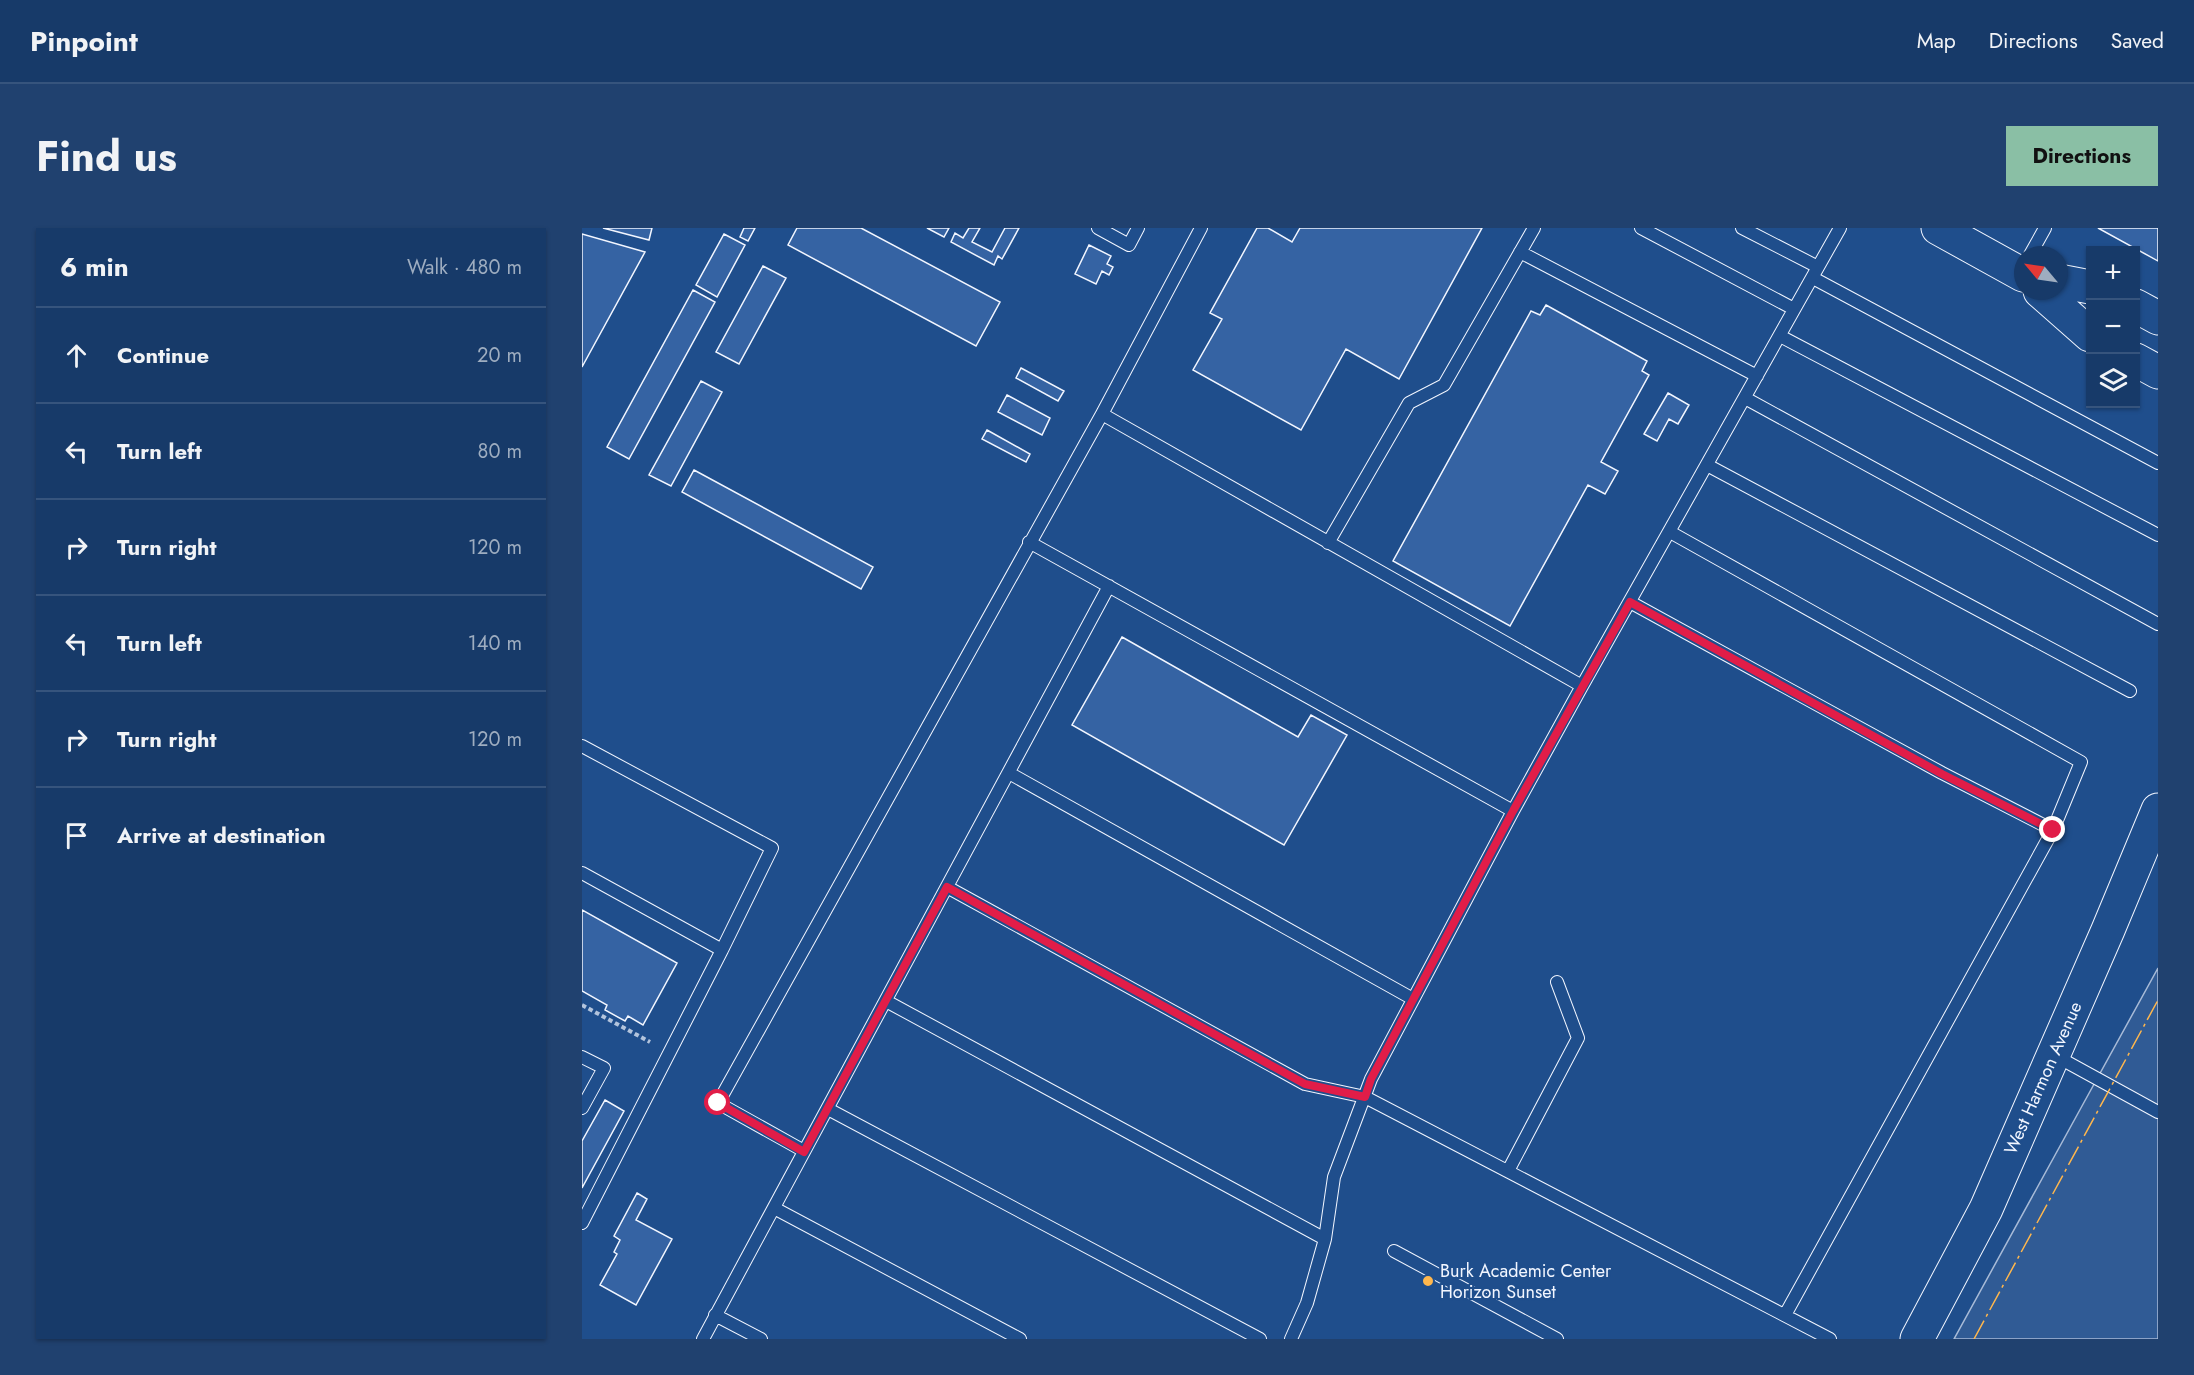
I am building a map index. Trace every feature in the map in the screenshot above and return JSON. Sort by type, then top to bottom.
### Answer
[{"type":"main road","points":[[1938,228],[2014,266]]},
{"type":"main road","points":[[2068,283],[2086,286]]},
{"type":"main road","points":[[2053,300],[2086,333]]},
{"type":"main road","points":[[2140,308],[2158,318]]},
{"type":"main road","points":[[2140,362],[2158,372]]},
{"type":"main road","name":"West Harmon Avenue","points":[[1917,1339],[1986,1209],[2158,810]]},
{"type":"lane","points":[[1098,228],[1129,245],[1138,228]]},
{"type":"lane","points":[[804,1152],[718,1103],[1102,414],[1201,228]]},
{"type":"lane","points":[[1328,543],[1409,403],[1444,385],[1534,228]]},
{"type":"lane","points":[[1641,228],[1794,309]]},
{"type":"lane","points":[[1742,228],[1815,273],[2158,463]]},
{"type":"lane","points":[[1291,1339],[1307,1303],[1325,1239],[1334,1177],[1371,1079],[1513,811],[1840,228]]},
{"type":"lane","points":[[2038,246],[2045,228]]},
{"type":"lane","points":[[1520,252],[1757,376]]},
{"type":"lane","points":[[1780,336],[2158,535]]},
{"type":"lane","points":[[1745,398],[2158,624]]},
{"type":"lane","points":[[1102,414],[1582,686]]},
{"type":"lane","points":[[1707,465],[2130,691]]},
{"type":"lane","points":[[1670,532],[2081,762],[2053,830],[1785,1315]]},
{"type":"lane","points":[[1029,542],[1513,811]]},
{"type":"lane","points":[[703,1339],[1109,586]]},
{"type":"lane","points":[[1630,602],[1942,774],[2053,830]]},
{"type":"lane","points":[[582,746],[772,848],[582,1223]]},
{"type":"lane","points":[[1009,773],[1413,999]]},
{"type":"lane","points":[[582,873],[722,950]]},
{"type":"lane","points":[[947,887],[1305,1084],[1365,1097],[1830,1339]]},
{"type":"lane","points":[[1508,1171],[1578,1038],[1557,982]]},
{"type":"lane","points":[[886,1001],[1325,1239]]},
{"type":"lane","points":[[2053,1055],[2158,1112]]},
{"type":"lane","points":[[582,1057],[604,1068],[582,1108]]},
{"type":"lane","points":[[828,1109],[1260,1339]]},
{"type":"lane","points":[[774,1208],[1020,1339]]},
{"type":"lane","points":[[1394,1251],[1557,1339]]},
{"type":"lane","points":[[716,1315],[761,1339]]},
{"type":"path","points":[[582,1005],[651,1042]]},
{"type":"shaded area","points":[[2158,968],[2158,1339],[1954,1339],[2082,1106]]},
{"type":"building","points":[[603,228],[652,228],[649,240]]},
{"type":"building","points":[[744,228],[755,228],[748,241],[740,237]]},
{"type":"building","points":[[797,228],[861,228],[1000,302],[976,346],[788,245]]},
{"type":"building","points":[[927,228],[949,228],[944,237]]},
{"type":"building","points":[[969,228],[980,228],[972,242],[992,252],[1005,228],[1019,228],[1002,259],[998,256],[994,265],[951,242],[955,233],[963,238]]},
{"type":"building","points":[[1257,228],[1268,228],[1292,242],[1300,228],[1482,228],[1399,379],[1346,349],[1301,430],[1193,370],[1222,319],[1210,313]]},
{"type":"building","points":[[2098,228],[2158,228],[2158,261],[2140,251],[2140,246],[2131,246]]},
{"type":"building","points":[[582,234],[645,252],[582,367]]},
{"type":"building","points":[[724,234],[745,245],[717,297],[696,285]]},
{"type":"building","points":[[1089,245],[1111,256],[1107,264],[1113,267],[1109,275],[1102,271],[1096,284],[1075,274]]},
{"type":"building","points":[[763,266],[786,278],[739,364],[716,352]]},
{"type":"building","points":[[693,290],[715,302],[629,459],[607,447]]},
{"type":"building","points":[[1546,305],[1647,361],[1642,371],[1649,375],[1601,462],[1618,471],[1605,494],[1588,485],[1510,626],[1393,561],[1531,311],[1540,315]]},
{"type":"building","points":[[1021,368],[1064,391],[1058,401],[1016,378]]},
{"type":"building","points":[[701,381],[722,392],[671,486],[649,475]]},
{"type":"building","points":[[1668,393],[1689,405],[1678,424],[1669,419],[1657,441],[1644,434]]},
{"type":"building","points":[[1007,395],[1050,418],[1042,435],[998,412]]},
{"type":"building","points":[[987,430],[1030,454],[1026,462],[982,439]]},
{"type":"building","points":[[694,470],[873,567],[861,589],[682,492]]},
{"type":"building","points":[[1122,637],[1298,737],[1311,715],[1347,735],[1284,845],[1072,725]]},
{"type":"building","points":[[582,910],[677,963],[643,1025],[628,1016],[625,1021],[605,1010],[607,1005],[582,991]]},
{"type":"building","points":[[605,1100],[624,1111],[582,1188],[582,1141]]},
{"type":"building","points":[[637,1193],[647,1199],[636,1220],[672,1239],[636,1305],[600,1285],[617,1254],[614,1252],[620,1240],[614,1236]]},
{"type":"power","points":[[1974,1339],[2158,1000]]},
{"type":"place","name":"Burk Academic Center Horizon Sunset","points":[[1428,1281]]},
{"type":"route","points":[[718,1103],[804,1152],[947,887],[1305,1084],[1365,1097],[1371,1079],[1513,811],[1630,602],[1942,774],[2053,830]]}]
